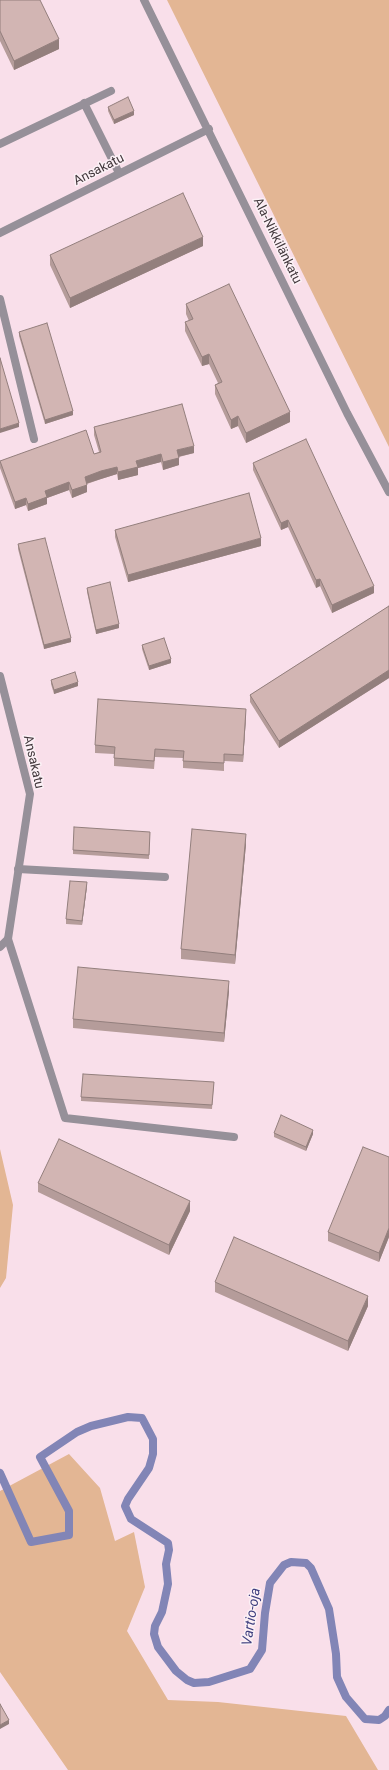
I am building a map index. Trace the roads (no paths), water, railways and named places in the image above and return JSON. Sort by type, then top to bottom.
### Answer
[{"type":"street","name":"Ala-Nikkilänkatu","points":[[144,0],[209,129],[347,413],[389,492]]},
{"type":"street","points":[[0,144],[111,91]]},
{"type":"street","points":[[84,103],[119,174]]},
{"type":"street","name":"Ansakatu","points":[[0,233],[209,129]]},
{"type":"street","points":[[0,299],[34,438]]},
{"type":"street","name":"Ansakatu","points":[[0,676],[30,794],[8,939]]},
{"type":"street","points":[[18,868],[165,877]]},
{"type":"street","points":[[0,947],[8,939],[65,1118],[234,1137]]},
{"type":"waterway","name":"Vartio-oja","points":[[0,1473],[31,1542],[69,1535],[69,1511],[40,1457],[77,1432],[91,1426],[128,1417],[142,1418],[153,1439],[153,1454],[149,1468],[128,1499],[125,1506],[131,1519],[168,1543],[169,1550],[166,1564],[168,1584],[162,1612],[155,1626],[154,1634],[158,1647],[176,1671],[187,1680],[194,1683],[209,1682],[250,1669],[262,1650],[265,1613],[270,1583],[284,1565],[291,1562],[306,1563],[311,1568],[329,1609],[336,1654],[337,1677],[346,1697],[365,1719],[379,1720],[385,1716],[389,1710]]}]
